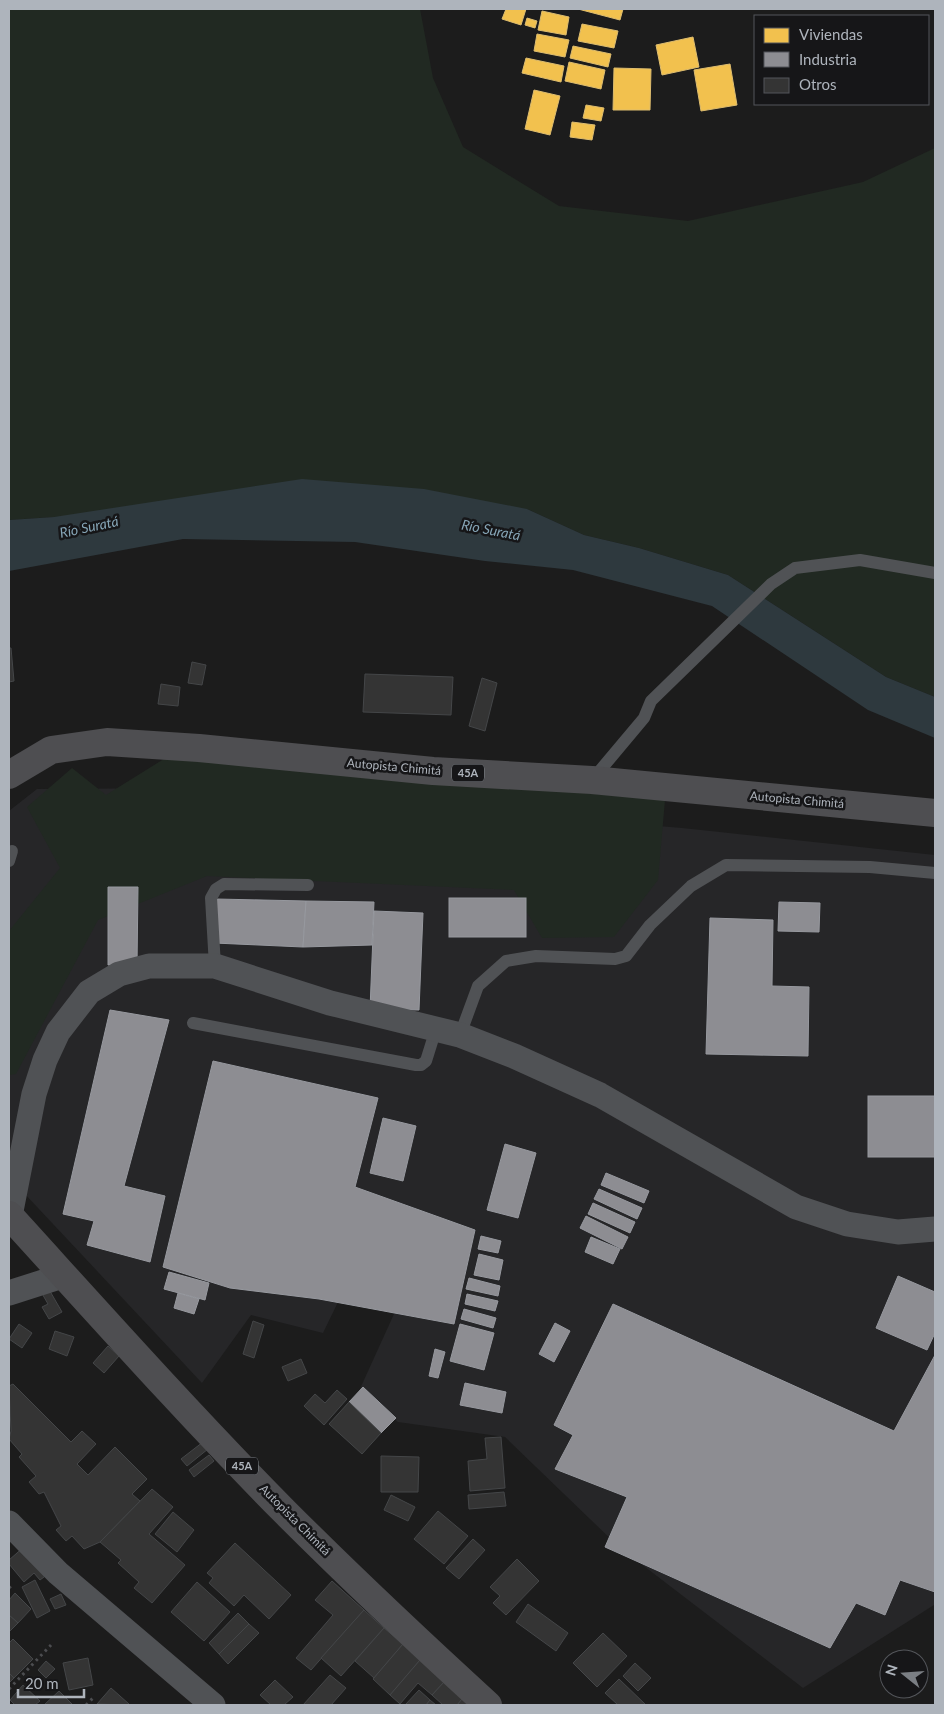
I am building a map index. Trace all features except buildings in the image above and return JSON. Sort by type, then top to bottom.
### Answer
[{"type":"highway","name":"Autopista Chimitá","points":[[9,775],[51,750],[107,742],[199,748],[433,771],[592,780],[935,813]]},
{"type":"highway","name":"Autopista Chimitá","points":[[9,1217],[62,1276],[284,1511],[488,1705]]},
{"type":"street","points":[[9,1217],[34,1094],[58,1032],[89,992],[119,974],[149,966],[215,966],[330,1003],[460,1035],[514,1056],[600,1095],[796,1207],[847,1224],[898,1232],[935,1229]]},
{"type":"street","points":[[9,1120],[24,1107],[34,1094]]},
{"type":"street","points":[[9,1293],[62,1276]]},
{"type":"street","points":[[9,1523],[58,1573],[213,1705]]},
{"type":"lane","points":[[592,780],[644,718],[651,701],[771,584],[795,568],[860,560],[935,573]]},
{"type":"lane","points":[[460,1035],[478,986],[506,961],[536,956],[615,959],[626,956],[650,925],[691,886],[726,865],[870,867],[935,873]]},
{"type":"lane","points":[[215,966],[211,898],[216,889],[224,884],[308,885]]},
{"type":"lane","points":[[193,1023],[416,1065],[421,1065],[426,1061],[436,1030]]},
{"type":"path","points":[[9,1588],[13,1584]]},
{"type":"path","points":[[9,1689],[51,1645]]},
{"type":"path","points":[[86,1705],[95,1696]]},
{"type":"shaded area","points":[[9,9],[420,9],[433,78],[463,147],[559,206],[688,221],[863,182],[935,148],[935,697],[886,677],[728,575],[639,548],[584,535],[527,509],[54,517],[9,520]]},
{"type":"shaded area","points":[[167,757],[665,800],[658,880],[614,937],[542,938],[514,890],[207,876],[98,920],[16,1074],[9,1075],[9,931],[60,868],[27,807],[72,768],[106,795]]},
{"type":"shaded area","points":[[206,788],[682,828],[935,855],[934,1605],[803,1688],[619,1547],[505,1437],[398,1422],[359,1391],[394,1314],[339,1300],[323,1333],[251,1315],[202,1383],[9,1177],[9,811],[37,789]]},
{"type":"water","name":"Río Suratá","points":[[302,479],[424,489],[527,509],[584,535],[639,548],[728,575],[886,677],[935,697],[935,738],[868,710],[712,606],[573,570],[485,561],[355,542],[183,539],[9,571],[9,520],[54,517]]}]
